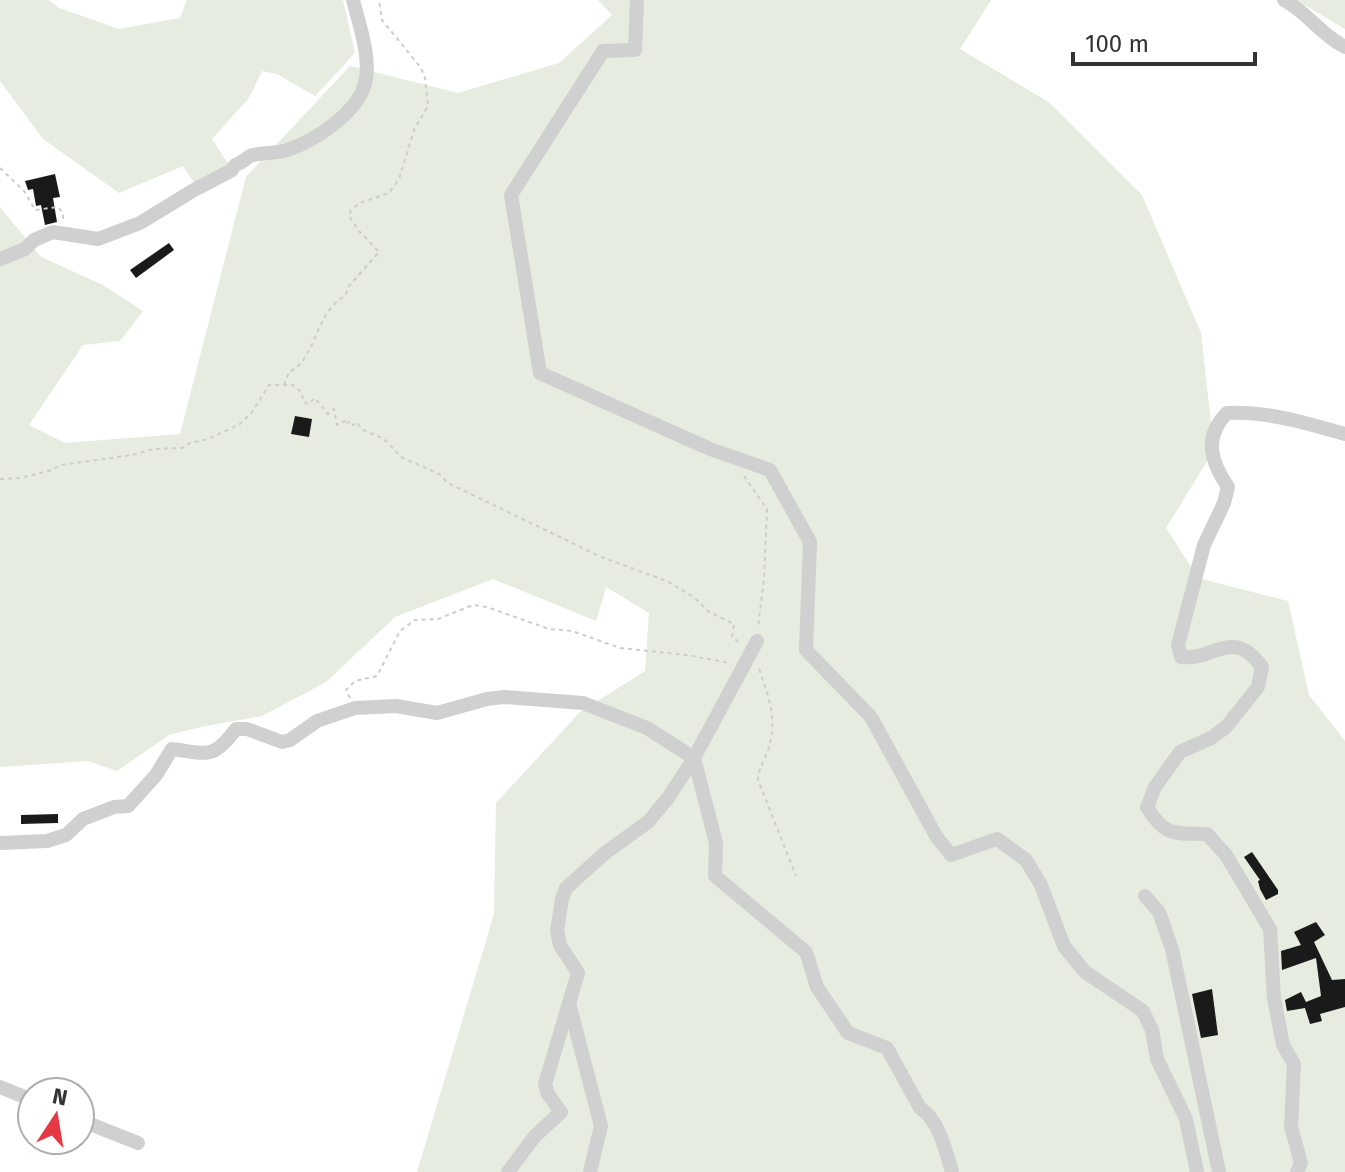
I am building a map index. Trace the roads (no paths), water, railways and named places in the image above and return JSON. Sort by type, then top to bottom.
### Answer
[{"type":"street","points":[[0,259],[25,249],[34,240],[53,232],[98,239],[140,223],[232,170],[251,155],[289,150],[330,129],[360,99],[366,78],[362,37],[353,0]]},
{"type":"street","points":[[637,0],[635,50],[603,51],[511,195],[540,373],[730,456],[770,470],[810,542],[806,650],[871,717],[936,836],[951,855],[997,839],[1026,860],[1041,885],[1064,946],[1085,972],[1143,1011],[1152,1030],[1157,1059],[1186,1119],[1197,1172]]},
{"type":"street","points":[[1284,0],[1300,9],[1320,30],[1345,47]]},
{"type":"street","points":[[1297,1172],[1301,1163],[1291,1127],[1294,1064],[1283,1045],[1274,998],[1270,929],[1226,855],[1207,834],[1175,833],[1158,825],[1147,807],[1155,787],[1180,752],[1211,738],[1226,727],[1258,687],[1262,667],[1252,654],[1237,646],[1216,648],[1192,658],[1181,657],[1178,645],[1204,545],[1224,503],[1228,487],[1214,466],[1211,448],[1216,424],[1227,413],[1247,412],[1345,434]]},
{"type":"street","points":[[508,1172],[535,1136],[561,1112],[545,1084],[578,973],[560,945],[557,931],[566,888],[605,853],[648,822],[668,798],[694,758],[757,641]]},
{"type":"street","points":[[0,843],[47,841],[66,835],[83,819],[114,807],[128,806],[156,775],[172,749],[190,754],[211,753],[236,729],[247,729],[282,742],[290,740],[317,721],[355,708],[396,706],[437,713],[504,697],[583,703],[647,728],[694,758],[716,843],[715,876],[806,952],[817,987],[848,1033],[887,1048],[920,1108],[928,1114],[946,1151],[952,1172]]},
{"type":"street","points":[[1145,896],[1159,912],[1172,949],[1219,1172]]},
{"type":"street","points":[[569,1003],[601,1126],[590,1172]]},
{"type":"street","points":[[96,1126],[138,1143]]}]
